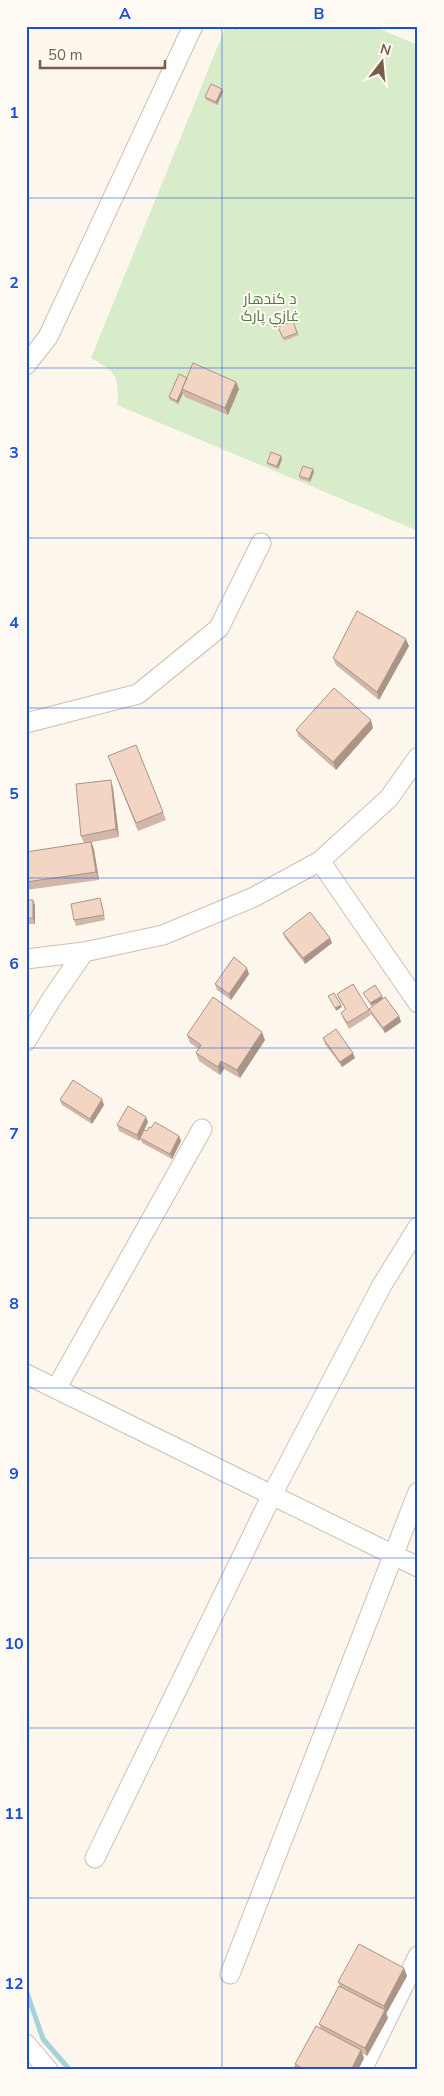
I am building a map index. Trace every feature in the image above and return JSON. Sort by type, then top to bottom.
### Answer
[{"type":"street","points":[[26,365],[48,337],[193,26]]},
{"type":"street","points":[[26,723],[138,694],[219,628],[261,543]]},
{"type":"street","points":[[26,959],[84,952],[163,935],[254,897],[320,861],[389,798],[418,757]]},
{"type":"street","points":[[320,861],[418,1003]]},
{"type":"street","points":[[26,1041],[84,952]]},
{"type":"street","points":[[56,1389],[202,1130]]},
{"type":"street","points":[[95,1858],[272,1495],[382,1285],[418,1227]]},
{"type":"street","points":[[26,1374],[392,1555],[418,1566]]},
{"type":"street","points":[[230,1974],[418,1492]]},
{"type":"street","points":[[362,2070],[418,1956]]},
{"type":"street","points":[[26,2044],[48,2070]]},
{"type":"green space","name":"د کندهار غازي پارک","points":[[226,26],[373,26],[418,45],[418,531],[117,405],[118,388],[114,376],[106,367],[91,358]]},
{"type":"building","points":[[211,84],[222,89],[216,102],[205,97]]},
{"type":"building","points":[[293,321],[297,333],[283,338],[278,327]]},
{"type":"building","points":[[193,363],[236,382],[225,408],[182,389]]},
{"type":"building","points":[[179,374],[187,378],[177,401],[169,397]]},
{"type":"building","points":[[271,452],[281,456],[277,466],[267,463]]},
{"type":"building","points":[[303,466],[313,469],[309,479],[299,476]]},
{"type":"building","points":[[357,611],[406,639],[377,692],[333,658]]},
{"type":"building","points":[[334,688],[371,720],[333,762],[296,730]]},
{"type":"building","points":[[136,745],[163,812],[136,823],[108,756]]},
{"type":"building","points":[[111,780],[116,829],[81,836],[76,784]]},
{"type":"building","points":[[91,842],[96,872],[26,882],[26,852]]},
{"type":"building","points":[[100,898],[104,915],[74,920],[71,904]]},
{"type":"building","points":[[26,900],[33,900],[33,918],[26,918]]},
{"type":"building","points":[[310,912],[330,938],[303,958],[283,933]]},
{"type":"building","points":[[234,957],[247,968],[229,994],[215,984]]},
{"type":"building","points":[[353,984],[369,1010],[347,1023],[341,1013],[346,1009],[337,994]]},
{"type":"building","points":[[375,985],[382,996],[370,1003],[363,993]]},
{"type":"building","points":[[334,993],[341,1005],[335,1008],[328,996]]},
{"type":"building","points":[[213,997],[262,1032],[237,1070],[221,1061],[218,1067],[196,1053],[201,1045],[187,1035]]},
{"type":"building","points":[[385,997],[399,1016],[383,1028],[369,1009]]},
{"type":"building","points":[[336,1029],[353,1053],[340,1062],[323,1038]]},
{"type":"building","points":[[73,1080],[102,1099],[90,1119],[60,1100]]},
{"type":"building","points":[[128,1106],[146,1117],[137,1135],[117,1125]]},
{"type":"building","points":[[155,1122],[179,1136],[170,1154],[140,1138],[144,1130],[147,1131]]},
{"type":"building","points":[[359,1944],[404,1968],[384,2006],[338,1982]]},
{"type":"building","points":[[339,1986],[385,2010],[365,2048],[319,2024]]},
{"type":"building","points":[[316,2026],[361,2050],[351,2070],[306,2070],[295,2064]]},
{"type":"building","points":[[295,2066],[301,2070],[293,2070]]},
{"type":"waterway","points":[[26,1990],[43,2039],[70,2070]]}]
